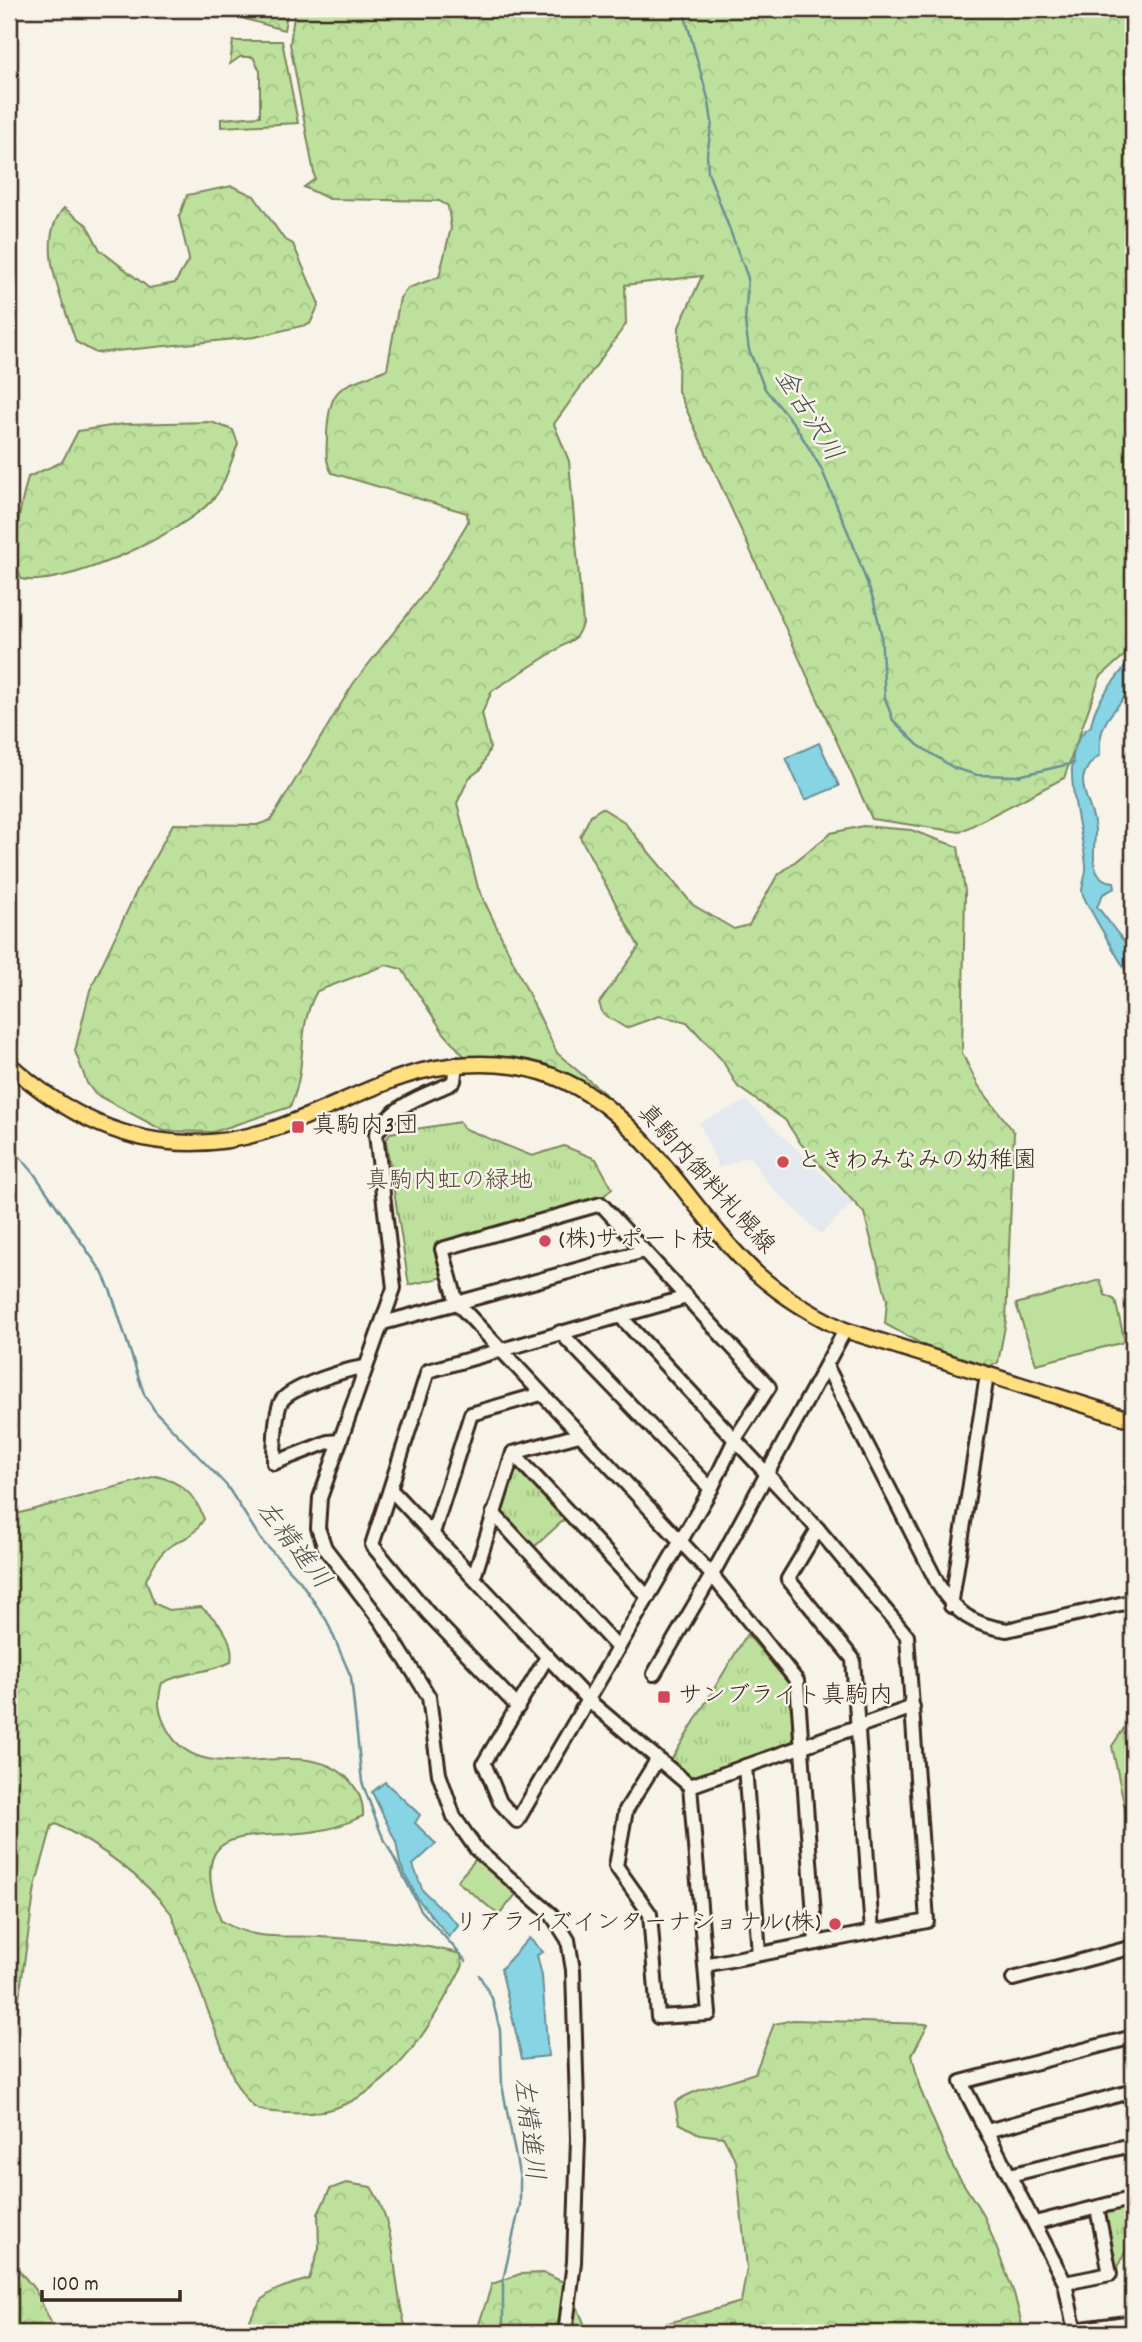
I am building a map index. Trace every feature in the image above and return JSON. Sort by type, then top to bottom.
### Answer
[{"type":"main road","name":"真駒内御料札幌線","points":[[9,1064],[91,1121],[145,1139],[191,1144],[235,1140],[277,1128],[402,1075],[456,1063],[488,1063],[542,1073],[566,1082],[605,1104],[647,1143],[756,1272],[802,1308],[845,1330],[1133,1420]]},
{"type":"street","points":[[456,1063],[450,1084],[399,1107],[389,1114],[376,1134],[394,1288],[320,1498],[317,1515],[326,1548],[382,1622],[429,1697],[439,1774],[454,1817],[477,1850],[552,1915],[568,1940],[572,1957],[578,2139],[573,2262],[565,2333]]},
{"type":"street","points":[[547,1657],[484,1763],[500,1802],[517,1821],[679,1541],[711,1489],[735,1439],[769,1387],[601,1204],[442,1249],[457,1303],[501,1348],[579,1435],[679,1541],[712,1575],[797,1681],[816,1943]]},
{"type":"street","points":[[383,1323],[644,1251]]},
{"type":"street","points":[[518,1707],[428,1613],[372,1545],[428,1371],[687,1297]]},
{"type":"street","points":[[620,1316],[818,1529],[907,1636],[927,1921],[705,1965]]},
{"type":"street","points":[[654,1674],[712,1575],[845,1330]]},
{"type":"street","points":[[561,1332],[711,1489]]},
{"type":"street","points":[[340,1441],[328,1442],[274,1462],[280,1403],[289,1393],[353,1368],[366,1367]]},
{"type":"street","points":[[827,1367],[951,1606],[972,1621],[1007,1630],[1133,1601]]},
{"type":"street","points":[[951,1606],[987,1374]]},
{"type":"street","points":[[433,1533],[471,1413],[541,1394]]},
{"type":"street","points":[[513,1453],[579,1435]]},
{"type":"street","points":[[474,1577],[513,1453]]},
{"type":"street","points":[[513,1453],[648,1597]]},
{"type":"street","points":[[391,1490],[588,1700],[690,1786],[709,2014],[659,2017],[650,1914],[616,1866],[626,1810],[657,1760]]},
{"type":"street","points":[[493,1513],[618,1648]]},
{"type":"street","points":[[818,1529],[788,1579],[853,1659],[872,1932]]},
{"type":"street","points":[[690,1786],[913,1707]]},
{"type":"street","points":[[745,1766],[759,1954]]},
{"type":"street","points":[[1013,1979],[1133,1949]]},
{"type":"street","points":[[1133,2037],[961,2082],[1065,2283],[1075,2332],[1133,2322]]},
{"type":"street","points":[[987,2131],[1133,2091]]},
{"type":"street","points":[[1010,2175],[1123,2147],[1133,2149]]},
{"type":"street","points":[[1035,2223],[1130,2199],[1133,2193]]},
{"type":"street","points":[[1065,2283],[1110,2274],[1097,2207]]},
{"type":"shaded area","name":"ときわみなみの幼稚園","points":[[746,1101],[853,1203],[821,1234],[769,1185],[749,1156],[719,1168],[699,1123]]},
{"type":"green space","points":[[242,9],[288,9],[284,30],[245,19]]},
{"type":"green space","points":[[295,9],[1133,9],[1133,629],[1127,653],[1100,677],[1064,778],[960,832],[872,819],[678,391],[679,327],[702,276],[625,285],[626,324],[554,424],[569,461],[583,624],[575,638],[492,691],[482,713],[490,748],[481,769],[469,778],[457,803],[478,888],[557,1053],[606,1095],[538,1065],[505,1058],[464,1056],[443,1032],[402,969],[386,965],[317,991],[306,1020],[299,1077],[290,1107],[213,1132],[164,1131],[95,1094],[87,1083],[75,1051],[90,990],[137,890],[173,824],[257,825],[271,820],[353,684],[429,587],[468,522],[467,513],[332,473],[328,464],[328,418],[335,396],[349,384],[387,369],[400,298],[408,288],[439,277],[451,228],[448,206],[439,201],[329,199],[304,187],[315,179],[290,44]]},
{"type":"green space","points":[[233,41],[282,41],[298,123],[221,127],[221,119],[260,116],[260,71],[253,57],[240,57],[230,64]]},
{"type":"green space","points":[[232,186],[254,196],[284,239],[293,244],[319,304],[310,324],[255,337],[96,353],[76,342],[59,292],[51,255],[55,222],[64,208],[87,225],[100,250],[149,288],[175,283],[189,259],[179,217],[187,195]]},
{"type":"green space","points":[[211,422],[233,430],[238,444],[218,493],[199,512],[152,541],[93,567],[40,580],[21,579],[16,542],[28,477],[62,462],[78,431],[124,424]]},
{"type":"green space","points":[[602,808],[623,821],[693,905],[734,929],[749,925],[777,876],[831,833],[863,826],[911,830],[958,847],[965,891],[962,1053],[978,1085],[1014,1132],[1006,1321],[998,1363],[990,1366],[936,1352],[885,1324],[887,1300],[864,1213],[801,1144],[785,1120],[738,1087],[722,1060],[687,1022],[659,1016],[626,1028],[603,1014],[599,1003],[639,947],[580,837],[591,815]]},
{"type":"green space","name":"真駒内虹の緑地","points":[[460,1122],[463,1128],[532,1156],[564,1146],[596,1159],[612,1188],[601,1199],[435,1244],[444,1277],[409,1285],[386,1141],[390,1133]]},
{"type":"green space","points":[[1100,1280],[1105,1295],[1115,1300],[1125,1342],[1036,1364],[1016,1304]]},
{"type":"green space","points":[[513,1467],[519,1467],[566,1518],[533,1548],[499,1511]]},
{"type":"green space","points":[[156,1476],[186,1490],[204,1519],[192,1534],[165,1550],[153,1567],[146,1580],[154,1603],[168,1610],[201,1607],[224,1631],[232,1653],[231,1662],[222,1666],[162,1683],[159,1706],[167,1729],[183,1749],[204,1758],[229,1761],[308,1760],[331,1767],[351,1782],[363,1807],[363,1816],[336,1827],[235,1839],[220,1847],[211,1862],[211,1886],[221,1921],[258,1935],[391,1942],[461,1954],[463,1965],[449,1991],[434,2017],[397,2067],[375,2087],[350,2102],[322,2111],[270,2112],[256,2108],[246,2100],[235,2082],[171,1913],[146,1886],[118,1862],[56,1824],[52,1826],[35,1887],[9,2067],[9,1516]]},
{"type":"green space","points":[[747,1634],[791,1686],[793,1743],[691,1781],[670,1762]]},
{"type":"green space","points":[[1133,1725],[1133,1847],[1112,1746],[1125,1727]]},
{"type":"green space","points":[[476,1859],[518,1892],[499,1915],[457,1881]]},
{"type":"green space","points":[[793,2020],[928,2024],[912,2055],[920,2089],[954,2169],[984,2216],[1014,2293],[1024,2333],[634,2333],[741,2302],[747,2268],[736,2161],[723,2137],[699,2134],[679,2123],[675,2103],[701,2089],[755,2073],[774,2024]]},
{"type":"green space","points":[[346,2183],[371,2187],[380,2203],[390,2236],[405,2325],[422,2333],[245,2333],[255,2309],[267,2295],[309,2279],[319,2248],[318,2214],[330,2189]]},
{"type":"green space","points":[[1131,2204],[1133,2236],[1116,2271],[1103,2216],[1105,2209]]},
{"type":"green space","points":[[9,2258],[36,2291],[56,2333],[9,2333]]},
{"type":"green space","points":[[543,2273],[568,2284],[588,2333],[476,2333],[492,2284],[520,2274]]},
{"type":"water","points":[[1133,655],[1134,674],[1129,688],[1107,720],[1100,740],[1100,755],[1090,764],[1083,781],[1095,829],[1096,869],[1105,880],[1114,882],[1115,888],[1103,894],[1097,907],[1133,949],[1133,978],[1124,968],[1082,892],[1086,865],[1072,770],[1074,752],[1080,737],[1091,726],[1102,697]]},
{"type":"water","points":[[819,743],[839,786],[805,800],[786,758]]},
{"type":"water","points":[[385,1782],[420,1815],[415,1823],[436,1844],[413,1865],[423,1891],[459,1925],[449,1937],[417,1898],[400,1864],[396,1842],[372,1792]]},
{"type":"water","points":[[529,1938],[543,1952],[537,1955],[542,1976],[548,2056],[522,2059],[501,1969]]},
{"type":"waterway","name":"金古沢川","points":[[683,9],[709,102],[712,123],[707,154],[708,172],[748,278],[745,322],[749,350],[765,389],[795,425],[821,468],[853,544],[874,602],[881,633],[885,698],[893,720],[918,745],[954,768],[977,775],[1018,776],[1074,763]]},
{"type":"waterway","name":"左精進川","points":[[9,1144],[33,1172],[102,1272],[144,1394],[155,1411],[227,1486],[262,1541],[300,1581],[327,1621],[351,1677],[362,1782],[381,1833],[421,1910],[466,1961]]},
{"type":"waterway","name":"左精進川","points":[[479,1975],[492,1998],[500,2030],[502,2085],[520,2179],[520,2205],[503,2280],[503,2333]]},
{"type":"place","name":"真駒内3団","points":[[298,1127]]},
{"type":"place","name":"ときわみなみの幼稚園","points":[[783,1162]]},
{"type":"place","name":"(株)サポート枝","points":[[545,1241]]},
{"type":"place","name":"サンブライト真駒内","points":[[664,1697]]},
{"type":"place","name":"リアライズインターナショナル(株)","points":[[835,1924]]}]
